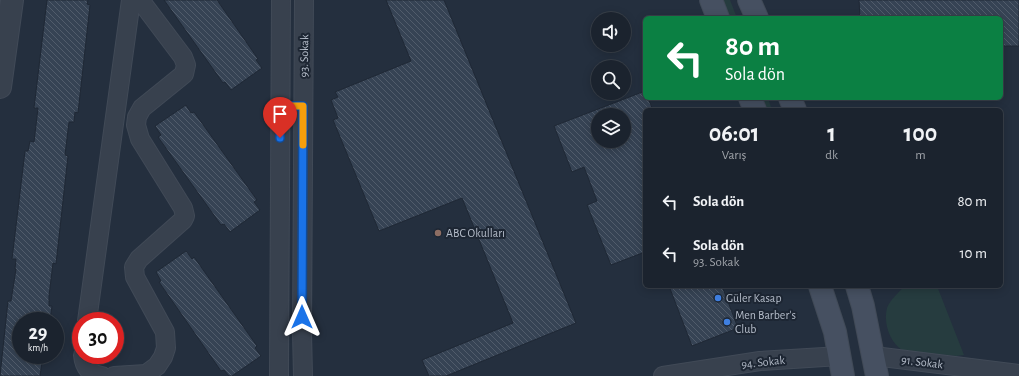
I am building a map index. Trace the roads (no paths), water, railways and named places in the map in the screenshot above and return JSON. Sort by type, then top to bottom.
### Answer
[{"type":"main road","points":[[711,0],[717,16]]},
{"type":"main road","points":[[749,0],[756,16]]},
{"type":"main road","points":[[868,330],[840,356],[823,293],[858,289],[868,330],[875,366]]},
{"type":"street","points":[[0,87],[12,0]]},
{"type":"street","points":[[89,312],[131,0]]},
{"type":"street","points":[[114,376],[146,374],[157,366],[166,348],[165,332],[135,277],[134,267],[139,259],[183,220],[184,216],[183,208],[140,139],[136,125],[137,117],[142,108],[184,74],[186,65],[183,57],[140,0]]},
{"type":"street","name":"93. Sokak","points":[[279,376],[281,0]]},
{"type":"street","name":"93. Sokak","points":[[303,376],[304,0]]},
{"type":"street","points":[[280,106],[303,106]]},
{"type":"street","name":"94. Sokak","points":[[663,376],[760,361],[840,356]]},
{"type":"street","points":[[85,364],[89,371],[102,376]]},
{"type":"street","name":"91. Sokak","points":[[875,366],[1019,374]]},
{"type":"place","name":"ABC Okulları","points":[[438,233]]},
{"type":"place","name":"Güler Kasap","points":[[718,298]]},
{"type":"place","name":"Men Barber's Club","points":[[727,322]]}]
